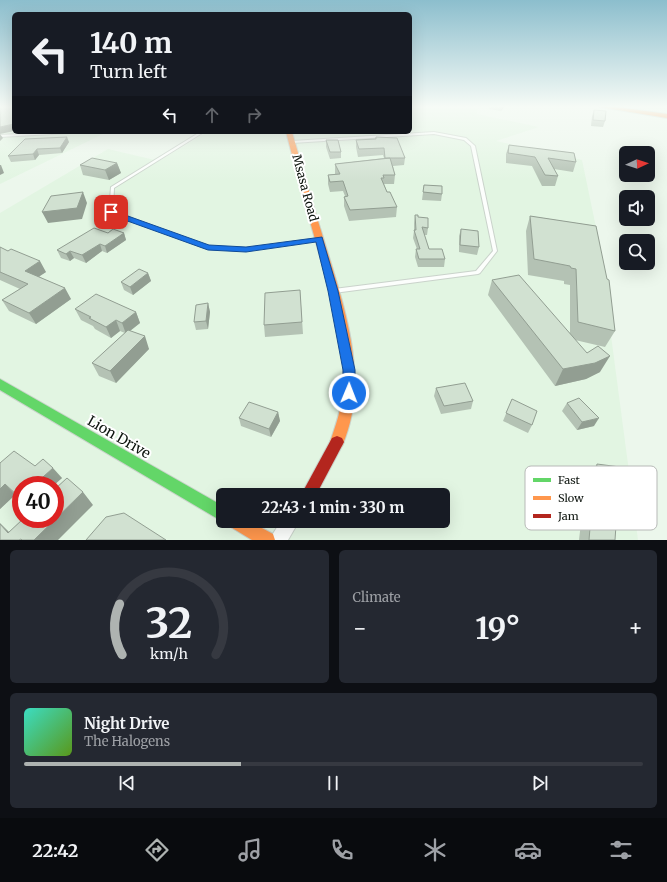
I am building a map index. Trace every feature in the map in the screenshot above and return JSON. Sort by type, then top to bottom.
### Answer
[{"type":"street","name":"Msasa Road","points":[[290,134],[333,291],[349,370],[349,393],[345,420],[328,460],[312,488]]},
{"type":"street","name":"Lion Drive","points":[[0,384],[216,510]]},
{"type":"street","points":[[246,528],[267,540]]},
{"type":"street","points":[[278,540],[286,528]]},
{"type":"lane","points":[[292,142],[434,133],[465,139],[473,146],[495,251],[478,272],[333,291]]},
{"type":"lane","points":[[0,136],[34,134]]},
{"type":"lane","points":[[199,134],[112,188],[111,212],[208,248],[246,249],[319,239]]},
{"type":"shaded area","points":[[0,131],[12,131],[12,134],[103,134],[0,184]]},
{"type":"shaded area","points":[[412,131],[526,131],[496,141],[582,160],[598,237],[628,466],[525,466],[525,530],[637,530],[638,540],[0,540],[0,213],[108,149],[159,161],[204,134],[412,134]]},
{"type":"building","points":[[67,137],[60,148],[37,149],[33,154],[8,156],[25,139]]},
{"type":"building","points":[[376,137],[397,138],[405,158],[385,158],[384,148],[359,149],[356,140],[376,139]]},
{"type":"building","points":[[326,140],[338,140],[341,152],[330,152]]},
{"type":"building","points":[[509,145],[574,153],[576,162],[548,158],[558,176],[545,175],[535,157],[508,153]]},
{"type":"building","points":[[92,158],[117,163],[105,170],[80,165]]},
{"type":"building","points":[[390,158],[395,175],[383,175],[384,178],[381,178],[387,192],[390,192],[397,207],[350,210],[344,197],[348,196],[343,181],[330,182],[328,175],[340,174],[335,164]]},
{"type":"building","points":[[424,185],[442,186],[442,194],[423,192]]},
{"type":"building","points":[[83,192],[77,208],[42,212],[51,196]]},
{"type":"building","points":[[415,215],[418,215],[418,217],[428,218],[428,228],[422,227],[429,249],[442,249],[445,259],[419,259],[416,249],[420,249],[414,230],[416,230]]},
{"type":"building","points":[[530,216],[596,226],[607,279],[609,280],[615,331],[578,322],[576,269],[571,268],[570,266],[534,259]]},
{"type":"building","points":[[94,228],[108,233],[113,229],[124,233],[105,246],[100,244],[82,255],[70,251],[66,254],[57,250]]},
{"type":"building","points":[[461,229],[478,231],[479,247],[460,245]]},
{"type":"building","points":[[0,247],[8,251],[11,249],[40,261],[25,271],[65,288],[29,313],[2,300],[28,284],[0,272]]},
{"type":"building","points":[[139,269],[148,273],[130,287],[121,282]]},
{"type":"building","points":[[519,275],[587,353],[598,346],[610,356],[595,363],[563,369],[492,280]]},
{"type":"building","points":[[300,290],[302,322],[264,325],[265,293]]},
{"type":"building","points":[[96,294],[136,312],[122,323],[116,320],[106,327],[75,309]]},
{"type":"building","points":[[208,303],[206,321],[194,322],[196,305]]},
{"type":"building","points":[[128,330],[145,336],[110,371],[92,363]]},
{"type":"building","points":[[465,383],[473,401],[444,406],[436,388]]},
{"type":"building","points":[[579,398],[599,418],[582,422],[567,403]]},
{"type":"building","points":[[512,399],[537,411],[532,425],[506,413]]},
{"type":"building","points":[[249,402],[278,412],[269,429],[239,418]]},
{"type":"building","points":[[14,451],[35,466],[43,459],[53,468],[44,476],[12,476],[12,491],[5,484],[0,489],[0,463]]},
{"type":"building","points":[[597,464],[612,466],[597,466]]},
{"type":"building","points":[[67,478],[83,492],[64,511],[64,481]]},
{"type":"building","points":[[124,513],[166,540],[86,540],[106,517]]},
{"type":"building","points":[[0,524],[8,533],[13,528],[46,528],[34,540],[0,540]]},
{"type":"building","points":[[590,530],[616,530],[615,540],[589,540]]},
{"type":"traffic: fast","points":[[0,384],[216,510]]},
{"type":"traffic: slow","points":[[290,134],[332,283],[345,337],[349,391],[345,417],[337,442]]},
{"type":"traffic: slow","points":[[246,528],[267,540]]},
{"type":"traffic: jam","points":[[312,488],[337,442]]},
{"type":"route","points":[[111,212],[208,248],[246,249],[319,239],[333,291],[349,370],[349,393]]}]
